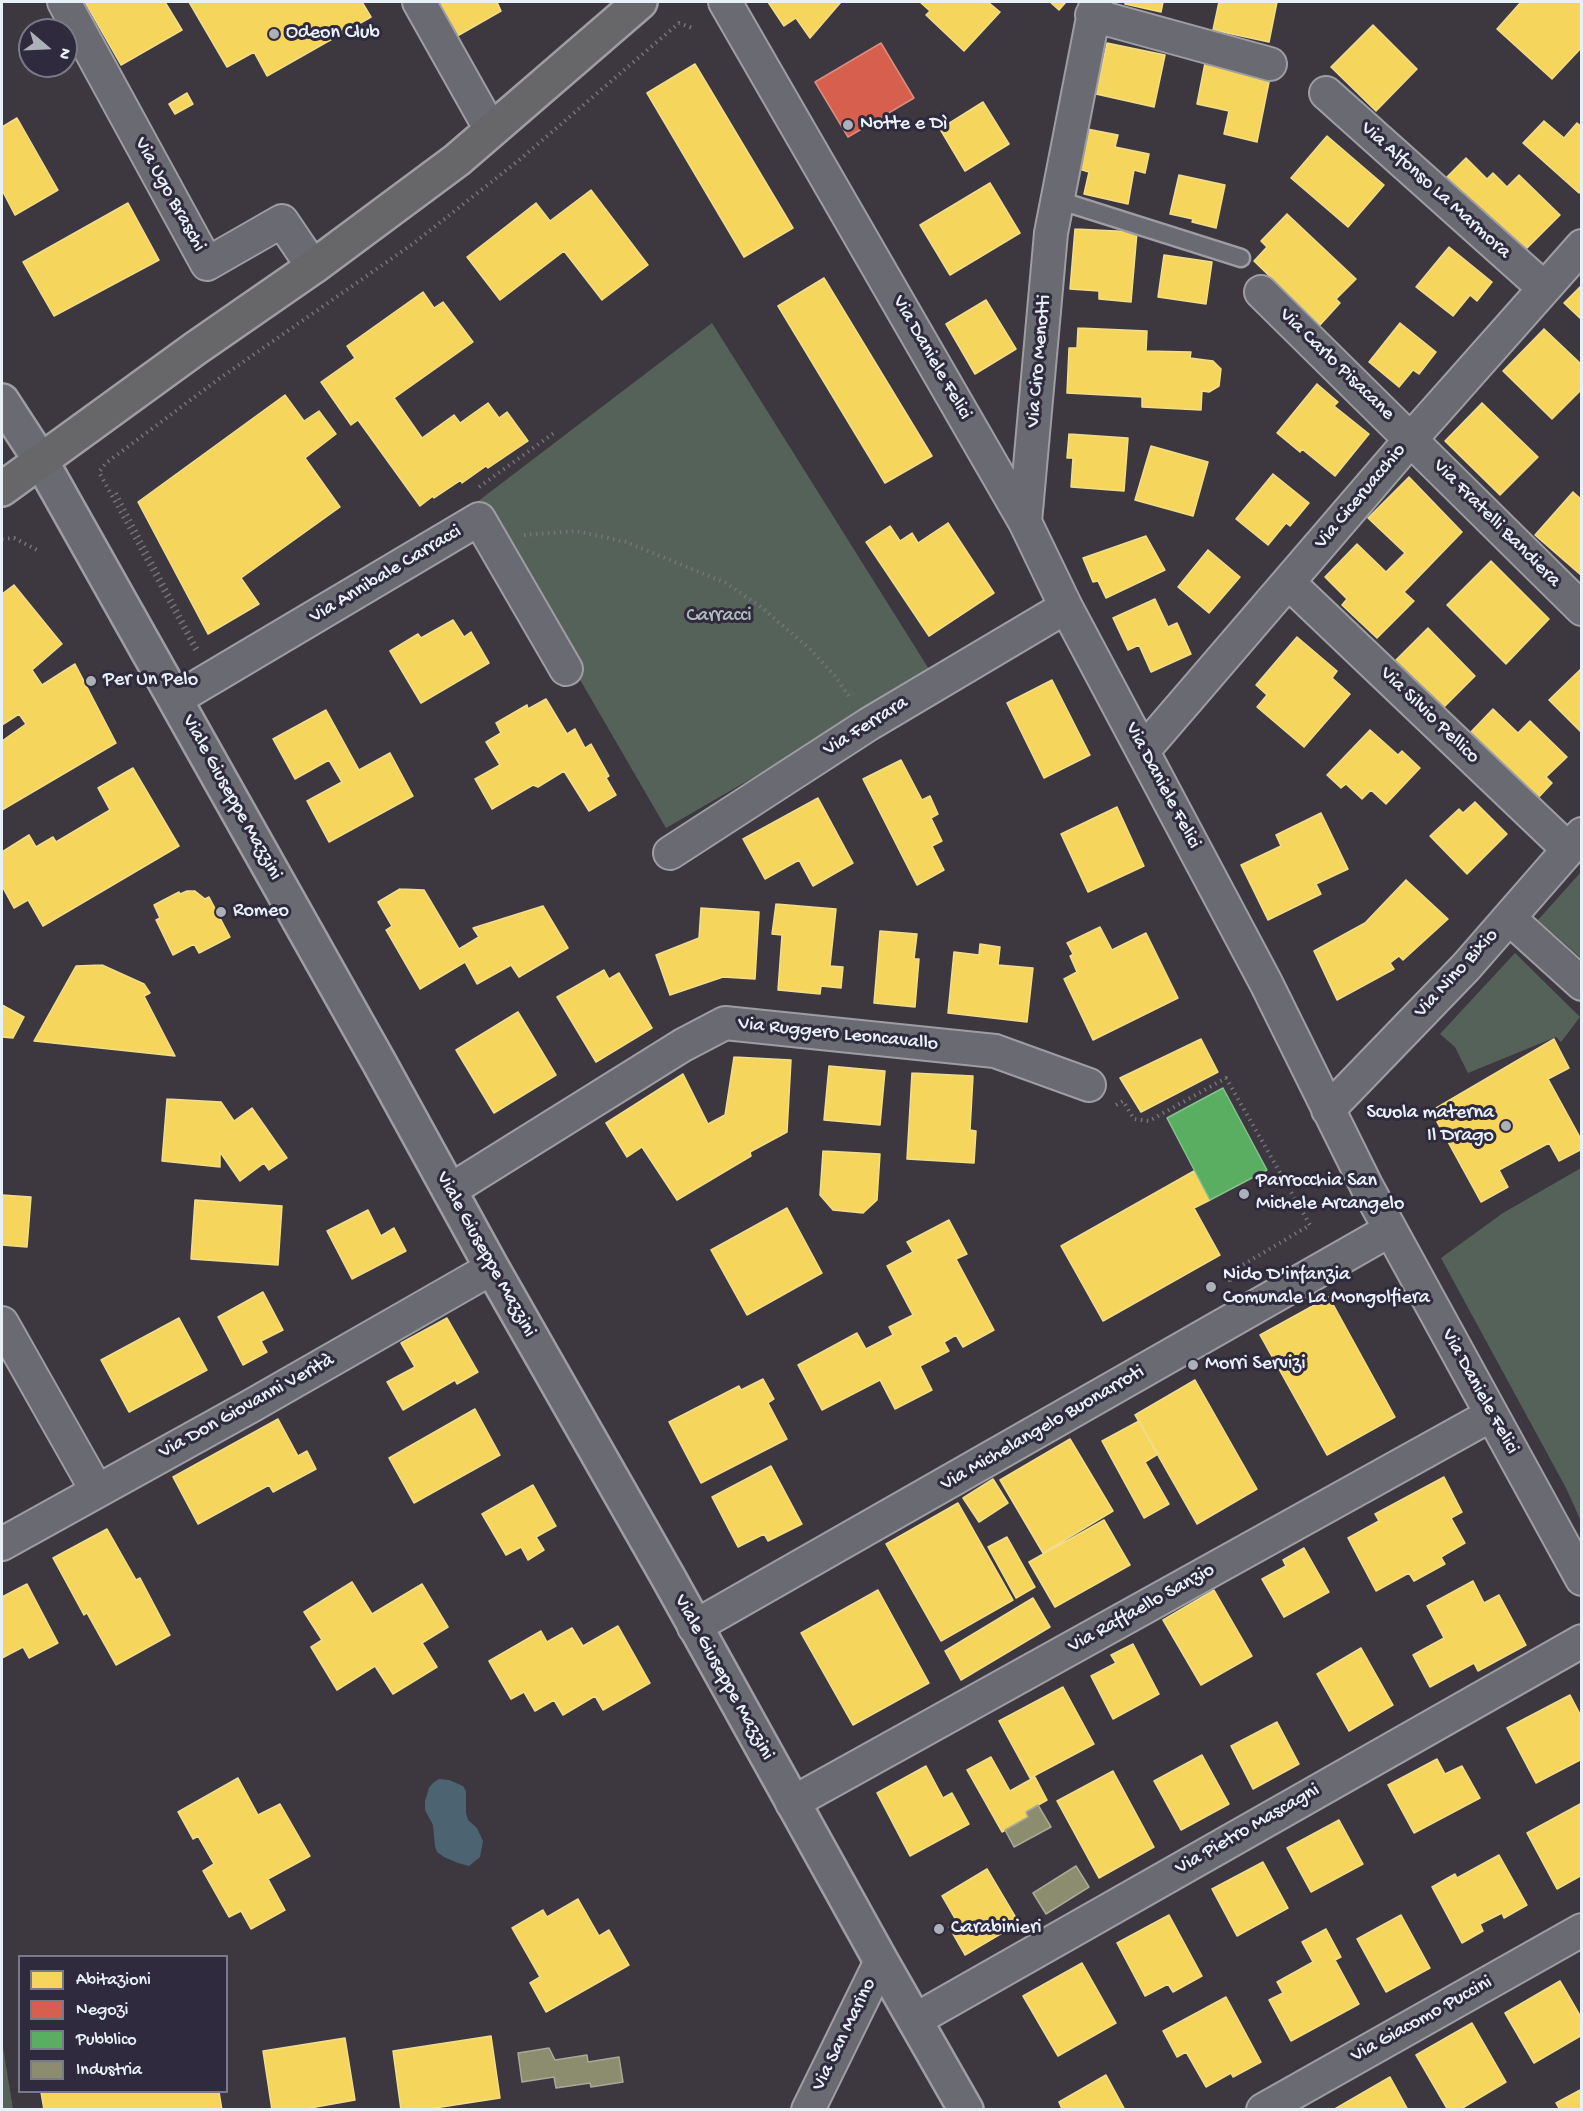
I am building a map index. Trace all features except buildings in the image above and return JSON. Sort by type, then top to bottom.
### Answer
[{"type":"main road","points":[[2,489],[196,348],[313,267],[389,208],[457,160],[640,2]]},
{"type":"street","name":"Via Ugo Braschi","points":[[64,2],[207,264],[282,222],[313,267]]},
{"type":"street","points":[[419,2],[491,129]]},
{"type":"street","name":"Via Daniele Felici","points":[[726,2],[1025,522],[1066,607],[1266,983],[1390,1230],[1581,1580]]},
{"type":"street","name":"Via Ciro Menotti","points":[[1025,522],[1052,233],[1094,8],[1270,64]]},
{"type":"street","name":"Via Alfonso La Marmora","points":[[1326,93],[1544,288]]},
{"type":"street","name":"Via Ciceruacchio","points":[[1143,751],[1411,439],[1581,246]]},
{"type":"street","name":"Via Carlo Pisacane","points":[[1261,292],[1411,439]]},
{"type":"street","name":"Viale Giuseppe Mazzini","points":[[2,401],[41,461],[176,699],[880,1961],[966,2109]]},
{"type":"street","name":"Via Fratelli Bandiera","points":[[1411,439],[1581,609]]},
{"type":"street","name":"Via Annibale Carracci","points":[[176,699],[482,524],[566,669]]},
{"type":"street","name":"Via Silvio Pellico","points":[[1289,583],[1575,841]]},
{"type":"street","name":"Via Ferrara","points":[[670,853],[869,724],[1066,607]]},
{"type":"street","name":"Via Nino Bixio","points":[[1328,1110],[1466,967],[1575,841]]},
{"type":"street","points":[[1509,918],[1581,984]]},
{"type":"street","name":"Via Ruggero Leoncavallo","points":[[449,1191],[682,1045],[725,1023],[995,1051],[1089,1085]]},
{"type":"street","name":"Via Michelangelo Buonarroti","points":[[694,1627],[1390,1230]]},
{"type":"street","name":"Via Don Giovanni Verità","points":[[2,1544],[251,1406],[492,1268]]},
{"type":"street","points":[[2,1323],[97,1491]]},
{"type":"street","name":"Via Raffaello Sanzio","points":[[792,1803],[1491,1415]]},
{"type":"street","name":"Via Pietro Mascagni","points":[[915,2020],[1581,1641]]},
{"type":"street","name":"Via Giacomo Puccini","points":[[1263,2109],[1581,1930]]},
{"type":"street","name":"Via San Marino","points":[[808,2109],[880,1961]]},
{"type":"lane","points":[[1058,200],[1241,258]]},
{"type":"path","points":[[117,493],[202,660],[99,472],[106,463],[220,378],[414,243],[518,161],[679,23],[696,29]]},
{"type":"path","points":[[554,433],[463,499],[482,524],[521,535],[576,531],[626,542],[726,583],[761,607],[810,649],[835,676],[869,724]]},
{"type":"path","points":[[2,539],[14,538],[37,550]]},
{"type":"path","points":[[1089,1085],[1104,1113],[1123,1101],[1134,1119],[1149,1121],[1226,1078],[1310,1225]]},
{"type":"green space","name":"Carracci","points":[[712,323],[932,674],[666,828],[477,502]]},
{"type":"green space","points":[[1581,872],[1581,958],[1538,920]]},
{"type":"green space","points":[[1515,953],[1580,1017],[1561,1042],[1556,1037],[1468,1073],[1455,1047],[1440,1034]]},
{"type":"green space","points":[[1581,1168],[1581,1521],[1566,1488],[1441,1258],[1503,1213]]},
{"type":"green space","points":[[2,2041],[13,2109],[2,2109]]},
{"type":"water","points":[[439,1779],[449,1780],[463,1786],[466,1791],[468,1820],[477,1828],[483,1841],[480,1857],[469,1866],[437,1852],[433,1825],[425,1810],[425,1801],[429,1788]]},
{"type":"place","name":"Odeon Club","points":[[274,34]]},
{"type":"place","name":"Notte e Dì","points":[[848,125]]},
{"type":"place","name":"Per Un Pelo","points":[[91,681]]},
{"type":"place","name":"Romeo","points":[[221,912]]},
{"type":"place","name":"Scuola materna Il Drago","points":[[1506,1126]]},
{"type":"place","name":"Parrocchia San Michele Arcangelo","points":[[1244,1194]]},
{"type":"place","name":"Nido D'infanzia Comunale La Mongolfiera","points":[[1211,1287]]},
{"type":"place","name":"Morri Servizi","points":[[1193,1365]]},
{"type":"place","name":"Carabinieri","points":[[939,1929]]}]
